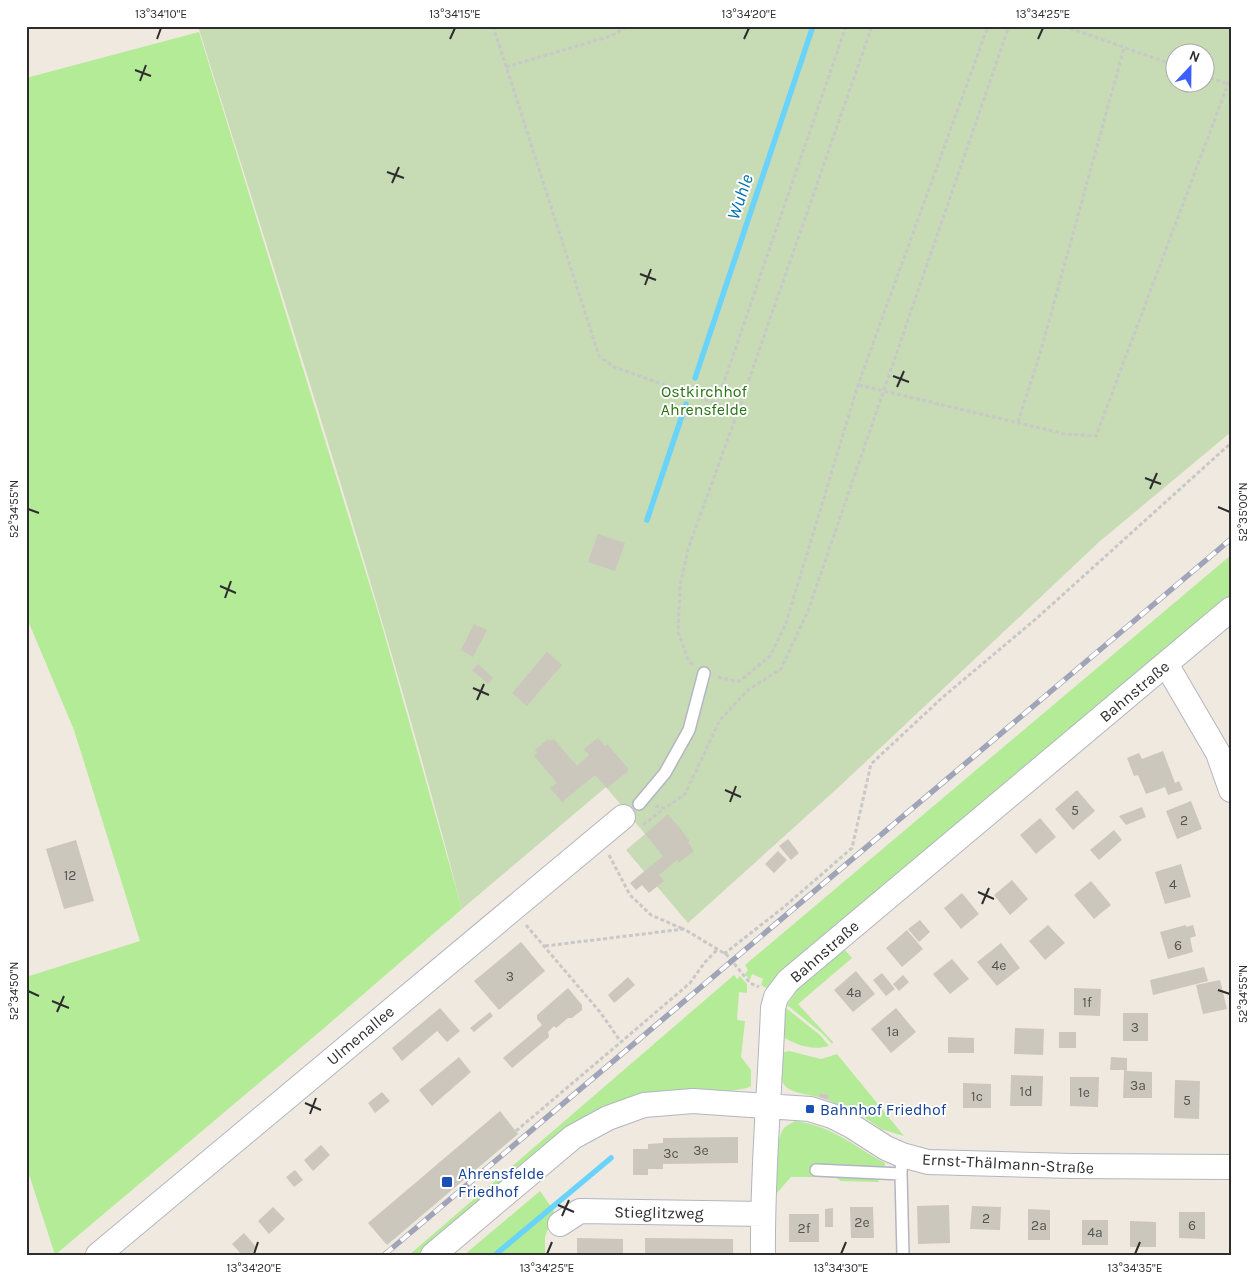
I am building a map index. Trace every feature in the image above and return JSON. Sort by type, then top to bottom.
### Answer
[{"type":"street","name":"Bahnstraße","points":[[763,1255],[762,1214],[773,1008],[776,997],[788,981],[1231,609]]},
{"type":"street","points":[[1166,664],[1218,753],[1231,790]]},
{"type":"street","name":"Ulmenallee","points":[[98,1255],[631,810]]},
{"type":"street","points":[[433,1255],[572,1137],[608,1118],[644,1105],[693,1101],[768,1106]]},
{"type":"street","name":"Ernst-Thälmann-Straße","points":[[768,1106],[810,1109],[832,1116],[886,1148],[902,1165],[937,1163],[1231,1168]]},
{"type":"street","name":"Stieglitzweg","points":[[560,1224],[580,1211],[762,1214]]},
{"type":"lane","points":[[631,810],[666,773],[689,730],[704,673]]},
{"type":"lane","points":[[816,1170],[902,1165],[903,1255]]},
{"type":"path","points":[[493,26],[599,356],[614,368],[716,405],[738,411]]},
{"type":"path","points":[[506,67],[611,36],[628,26]]},
{"type":"path","points":[[716,405],[846,26]]},
{"type":"path","points":[[872,26],[688,549],[680,586],[678,632],[690,662],[704,673],[734,681],[740,681],[770,656],[786,623],[858,385],[988,26]]},
{"type":"path","points":[[652,818],[685,794],[720,720],[749,689],[781,669],[808,611],[1008,26]]},
{"type":"path","points":[[1064,26],[1164,62]]},
{"type":"path","points":[[1018,422],[1041,350],[1124,48]]},
{"type":"path","points":[[858,385],[1065,434],[1096,436],[1231,76]]},
{"type":"path","points":[[1214,80],[1229,85]]},
{"type":"path","points":[[724,954],[784,907],[852,848],[871,764],[943,697],[1037,618],[1231,443]]},
{"type":"path","points":[[631,810],[665,808]]},
{"type":"path","points":[[609,855],[630,895],[651,915],[684,929],[718,949],[732,961],[750,983]]},
{"type":"path","points":[[512,908],[600,1012],[622,1042]]},
{"type":"path","points":[[545,946],[684,929]]},
{"type":"path","points":[[516,1131],[690,983],[705,962],[718,949]]},
{"type":"green space","name":"Ostkirchhof Ahrensfelde","points":[[198,26],[1231,26],[1231,432],[1099,542],[841,785],[688,923],[626,850],[645,834],[606,787],[462,909],[369,576]]},
{"type":"green space","points":[[199,32],[379,615],[462,909],[55,1255],[26,1165],[26,977],[140,941],[74,730],[26,616],[26,78]]},
{"type":"green space","points":[[1231,555],[1231,599],[770,990],[761,985],[763,979],[752,974],[750,980],[745,974],[748,970],[745,965]]},
{"type":"green space","points":[[843,948],[852,958],[798,1004],[833,1042],[832,1044],[823,1034],[787,1005],[801,985]]},
{"type":"green space","points":[[734,975],[737,979],[740,976],[747,984],[747,993],[739,992],[737,1020],[745,1021],[741,1057],[751,1070],[751,1086],[730,1091],[652,1094],[422,1255],[409,1255]]},
{"type":"green space","points":[[786,1008],[820,1035],[829,1046],[816,1048],[804,1046],[780,1035]]},
{"type":"green space","points":[[789,1051],[821,1059],[837,1054],[904,1136],[881,1129],[864,1117],[828,1100],[829,1095],[820,1093],[818,1097],[786,1087],[781,1075],[780,1053]]},
{"type":"green space","points":[[795,1121],[821,1127],[832,1132],[885,1163],[885,1165],[882,1169],[812,1166],[812,1174],[819,1174],[820,1177],[791,1177],[776,1194],[777,1159],[781,1132]]},
{"type":"green space","points":[[832,1175],[877,1178],[879,1182],[841,1181],[830,1177]]},
{"type":"green space","points":[[540,1191],[554,1211],[545,1237],[545,1255],[464,1255]]},
{"type":"building","points":[[598,534],[625,543],[615,571],[588,562]]},
{"type":"building","points":[[474,624],[487,630],[473,657],[461,650]]},
{"type":"building","points":[[547,652],[562,665],[527,706],[512,693]]},
{"type":"building","points":[[478,664],[493,678],[488,684],[472,670]]},
{"type":"building","points":[[598,738],[605,746],[607,744],[628,768],[627,772],[607,788],[595,775],[562,802],[550,788],[557,783],[534,756],[537,753],[535,750],[548,739],[550,741],[554,739],[577,766],[589,755],[584,749]]},
{"type":"building","points":[[1163,751],[1175,783],[1179,781],[1183,790],[1168,795],[1165,787],[1146,794],[1138,775],[1134,776],[1127,758],[1139,753],[1142,759]]},
{"type":"building","points":[[1077,790],[1095,811],[1073,830],[1055,809]]},
{"type":"building","points":[[1191,801],[1202,829],[1177,839],[1166,811]]},
{"type":"building","points":[[1142,807],[1146,817],[1126,825],[1119,816]]},
{"type":"building","points":[[668,814],[690,841],[688,842],[694,851],[679,863],[677,860],[659,875],[664,881],[649,893],[642,885],[636,890],[630,883],[663,856],[645,834]]},
{"type":"building","points":[[1040,818],[1056,837],[1036,854],[1020,835]]},
{"type":"building","points":[[1114,830],[1122,840],[1099,860],[1090,850]]},
{"type":"building","points":[[788,839],[799,853],[791,860],[779,846]]},
{"type":"building","points":[[76,840],[94,901],[64,909],[46,849]]},
{"type":"building","points":[[778,851],[787,860],[774,873],[765,864]]},
{"type":"building","points":[[1181,864],[1191,897],[1165,904],[1155,872]]},
{"type":"building","points":[[1012,880],[1028,899],[1010,915],[994,895]]},
{"type":"building","points":[[1091,881],[1111,905],[1094,919],[1074,895]]},
{"type":"building","points":[[962,893],[979,914],[961,929],[944,908]]},
{"type":"building","points":[[920,920],[930,932],[919,942],[908,929]]},
{"type":"building","points":[[1048,925],[1065,943],[1045,960],[1029,941]]},
{"type":"building","points":[[1186,925],[1186,927],[1193,925],[1196,936],[1190,938],[1193,952],[1168,959],[1160,932]]},
{"type":"building","points":[[907,930],[923,949],[902,967],[886,948]]},
{"type":"building","points":[[521,942],[545,971],[499,1010],[474,981]]},
{"type":"building","points":[[1001,943],[1020,968],[997,986],[977,962]]},
{"type":"building","points":[[952,959],[969,979],[950,994],[933,974]]},
{"type":"building","points":[[1204,967],[1208,981],[1153,995],[1150,980]]},
{"type":"building","points":[[856,971],[875,994],[853,1012],[834,990]]},
{"type":"building","points":[[882,973],[895,989],[886,996],[873,980]]},
{"type":"building","points":[[903,975],[909,982],[899,991],[893,984]]},
{"type":"building","points":[[628,977],[635,985],[614,1003],[608,995]]},
{"type":"building","points":[[1220,980],[1227,1009],[1203,1014],[1196,985]]},
{"type":"building","points":[[568,988],[582,1005],[582,1010],[556,1028],[554,1026],[548,1032],[549,1037],[512,1068],[503,1058],[542,1025],[537,1019],[537,1015]]},
{"type":"building","points":[[1074,988],[1101,989],[1100,1016],[1074,1015]]},
{"type":"building","points":[[440,1008],[460,1031],[447,1042],[437,1031],[402,1061],[392,1048]]},
{"type":"building","points":[[896,1008],[916,1032],[891,1053],[871,1029]]},
{"type":"building","points":[[490,1012],[493,1016],[474,1032],[470,1028]]},
{"type":"building","points":[[1123,1013],[1148,1013],[1148,1041],[1123,1041]]},
{"type":"building","points":[[1015,1028],[1044,1029],[1043,1055],[1014,1054]]},
{"type":"building","points":[[1059,1032],[1076,1032],[1076,1048],[1059,1048]]},
{"type":"building","points":[[948,1037],[974,1038],[974,1053],[948,1053]]},
{"type":"building","points":[[459,1057],[471,1072],[432,1106],[419,1090]]},
{"type":"building","points":[[1111,1057],[1127,1058],[1127,1071],[1152,1072],[1152,1098],[1123,1098],[1124,1070],[1110,1070]]},
{"type":"building","points":[[1011,1075],[1043,1076],[1042,1106],[1010,1106]]},
{"type":"building","points":[[1070,1077],[1099,1077],[1098,1107],[1070,1106]]},
{"type":"building","points":[[1175,1080],[1200,1081],[1199,1119],[1174,1118]]},
{"type":"building","points":[[963,1083],[991,1084],[991,1108],[963,1108]]},
{"type":"building","points":[[382,1092],[390,1101],[375,1113],[368,1103]]},
{"type":"building","points":[[820,1093],[829,1095],[828,1100],[818,1097]]},
{"type":"building","points":[[500,1111],[518,1134],[387,1245],[368,1223]]},
{"type":"building","points":[[738,1137],[738,1163],[663,1164],[663,1169],[648,1169],[648,1175],[633,1175],[633,1149],[648,1149],[648,1144],[663,1143],[663,1138]]},
{"type":"building","points":[[321,1145],[330,1155],[313,1171],[304,1160]]},
{"type":"building","points":[[295,1170],[303,1180],[294,1187],[286,1177]]},
{"type":"building","points":[[949,1205],[950,1243],[918,1244],[917,1206]]},
{"type":"building","points":[[972,1206],[1001,1207],[1000,1230],[970,1229]]},
{"type":"building","points":[[273,1207],[285,1219],[269,1234],[258,1221]]},
{"type":"building","points":[[850,1207],[873,1207],[874,1238],[851,1238]]},
{"type":"building","points":[[833,1208],[833,1227],[825,1227],[825,1209]]},
{"type":"building","points":[[1028,1209],[1050,1210],[1050,1240],[1028,1240]]},
{"type":"building","points":[[1179,1212],[1205,1212],[1205,1239],[1179,1238]]},
{"type":"building","points":[[789,1214],[819,1214],[819,1242],[789,1242]]},
{"type":"building","points":[[1082,1220],[1108,1220],[1108,1245],[1082,1245]]},
{"type":"building","points":[[1130,1221],[1156,1222],[1156,1247],[1130,1247]]},
{"type":"building","points":[[244,1233],[257,1248],[250,1255],[242,1255],[232,1244]]},
{"type":"building","points":[[577,1238],[623,1239],[623,1255],[577,1255]]},
{"type":"building","points":[[645,1238],[733,1239],[733,1255],[645,1255]]},
{"type":"waterway","name":"Wuhle","points":[[695,378],[813,26]]},
{"type":"waterway","name":"Wuhle","points":[[647,520],[686,404]]},
{"type":"waterway","name":"Wuhle","points":[[495,1255],[611,1158]]},
{"type":"railway","points":[[384,1255],[1231,539]]},
{"type":"place","name":"Bahnhof Friedhof","points":[[810,1109]]},
{"type":"place","name":"Ahrensfelde Friedhof","points":[[447,1182]]}]
